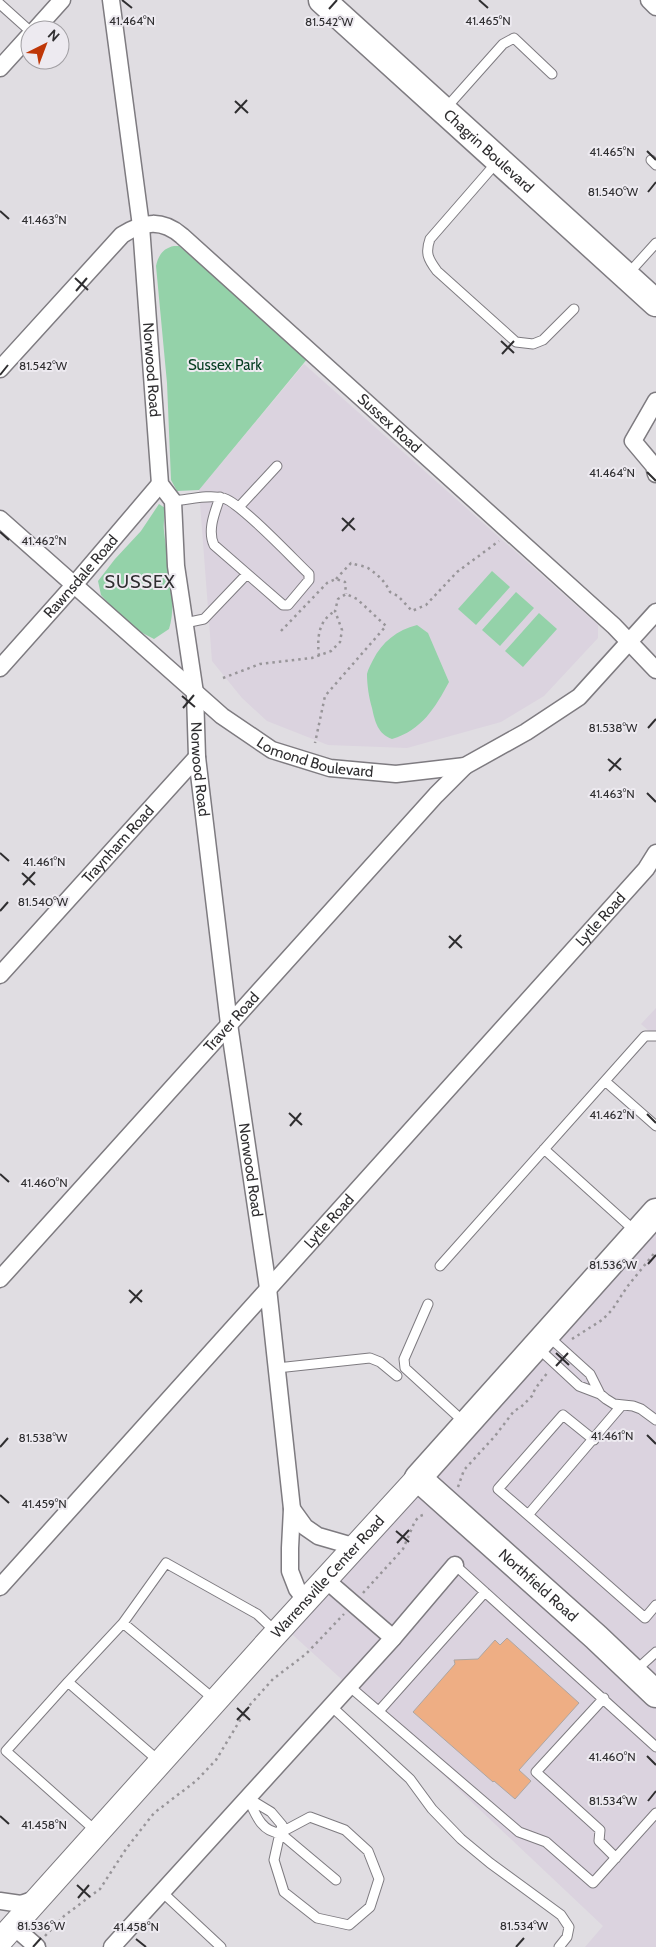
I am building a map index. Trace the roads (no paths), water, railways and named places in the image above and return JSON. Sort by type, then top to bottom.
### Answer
[{"type":"main road","name":"Chagrin Boulevard","points":[[322,0],[656,302]]},
{"type":"main road","name":"Warrensville Center Road","points":[[6,1934],[656,1212]]},
{"type":"main road","name":"Northfield Road","points":[[418,1478],[649,1683]]},
{"type":"street","points":[[44,20],[62,0]]},
{"type":"street","name":"Norwood Road","points":[[111,0],[141,226],[160,484]]},
{"type":"street","points":[[649,0],[656,7]]},
{"type":"street","points":[[0,68],[20,46]]},
{"type":"street","name":"Sussex Road","points":[[141,226],[165,225],[182,236],[630,642]]},
{"type":"street","points":[[0,369],[114,243],[130,230],[141,226]]},
{"type":"street","points":[[656,401],[633,441],[654,466],[656,474]]},
{"type":"street","points":[[160,484],[173,501]]},
{"type":"street","name":"Rawnsdale Road","points":[[0,668],[160,484]]},
{"type":"street","name":"Norwood Road","points":[[173,501],[176,566],[195,693],[197,757],[229,1024],[268,1288],[277,1368],[292,1509],[290,1571],[297,1589],[306,1601]]},
{"type":"street","name":"Lomond Boulevard","points":[[0,519],[222,716],[272,750],[330,768],[396,774],[464,766],[526,732],[579,697],[656,612]]},
{"type":"street","points":[[630,642],[656,670]]},
{"type":"street","name":"Traynham Road","points":[[0,975],[197,757]]},
{"type":"street","name":"Traver Road","points":[[0,1279],[464,766]]},
{"type":"street","name":"Lytle Road","points":[[0,1587],[646,868],[656,853]]},
{"type":"street","points":[[292,1509],[305,1527],[318,1536],[356,1547]]},
{"type":"street","points":[[112,1947],[350,1686],[455,1565]]},
{"type":"street","points":[[326,1580],[393,1638]]},
{"type":"street","points":[[0,1901],[21,1904],[38,1898]]},
{"type":"street","points":[[6,1934],[37,1947]]},
{"type":"lane","points":[[0,4],[20,22]]},
{"type":"lane","points":[[444,110],[503,44],[514,38],[552,74]]},
{"type":"lane","points":[[499,160],[430,239],[427,249],[428,259],[437,271],[516,342],[533,344],[543,340],[574,309]]},
{"type":"lane","points":[[626,276],[656,243]]},
{"type":"lane","points":[[239,507],[277,466]]},
{"type":"lane","points":[[173,501],[220,497],[239,507],[310,574],[310,580],[286,605],[214,545],[211,540],[213,520],[220,497]]},
{"type":"lane","points":[[185,623],[204,619],[247,574]]},
{"type":"lane","points":[[440,1266],[645,1036],[656,1036]]},
{"type":"lane","points":[[605,1081],[656,1126]]},
{"type":"lane","points":[[544,1149],[637,1232]]},
{"type":"lane","points":[[428,1304],[404,1359],[405,1368],[466,1424]]},
{"type":"lane","points":[[541,1340],[590,1374],[600,1394]]},
{"type":"lane","points":[[541,1340],[579,1386],[600,1394],[614,1404],[633,1406],[640,1409],[656,1420]]},
{"type":"lane","points":[[277,1368],[370,1358],[380,1362],[397,1376]]},
{"type":"lane","points":[[528,1515],[622,1406]]},
{"type":"lane","points":[[594,1440],[563,1415],[498,1490],[645,1618],[656,1605]]},
{"type":"lane","points":[[97,1832],[6,1751],[123,1623],[166,1563],[257,1614],[277,1632]]},
{"type":"lane","points":[[455,1565],[656,1747]]},
{"type":"lane","points":[[379,1711],[485,1592]]},
{"type":"lane","points":[[123,1623],[216,1700]]},
{"type":"lane","points":[[649,1683],[656,1652]]},
{"type":"lane","points":[[68,1682],[160,1762]]},
{"type":"lane","points":[[350,1686],[519,1832],[546,1842],[593,1883],[656,1813]]},
{"type":"lane","points":[[604,1698],[536,1772],[600,1830],[599,1841],[616,1858]]},
{"type":"lane","points":[[331,1706],[410,1779],[432,1809],[461,1839],[490,1863],[561,1915],[569,1927],[567,1937],[559,1947]]},
{"type":"lane","points":[[248,1798],[259,1822],[272,1832],[280,1832],[310,1817],[345,1830],[368,1852],[379,1879],[370,1907],[349,1925],[317,1918],[284,1892],[274,1860],[280,1832],[282,1825],[271,1812],[248,1798]]},
{"type":"lane","points":[[280,1832],[336,1880]]},
{"type":"lane","points":[[162,1892],[221,1947]]},
{"type":"district","name":"SUSSEX","points":[[140,582]]},
{"type":"park label","name":"Sussex Park","points":[[225,365]]}]
